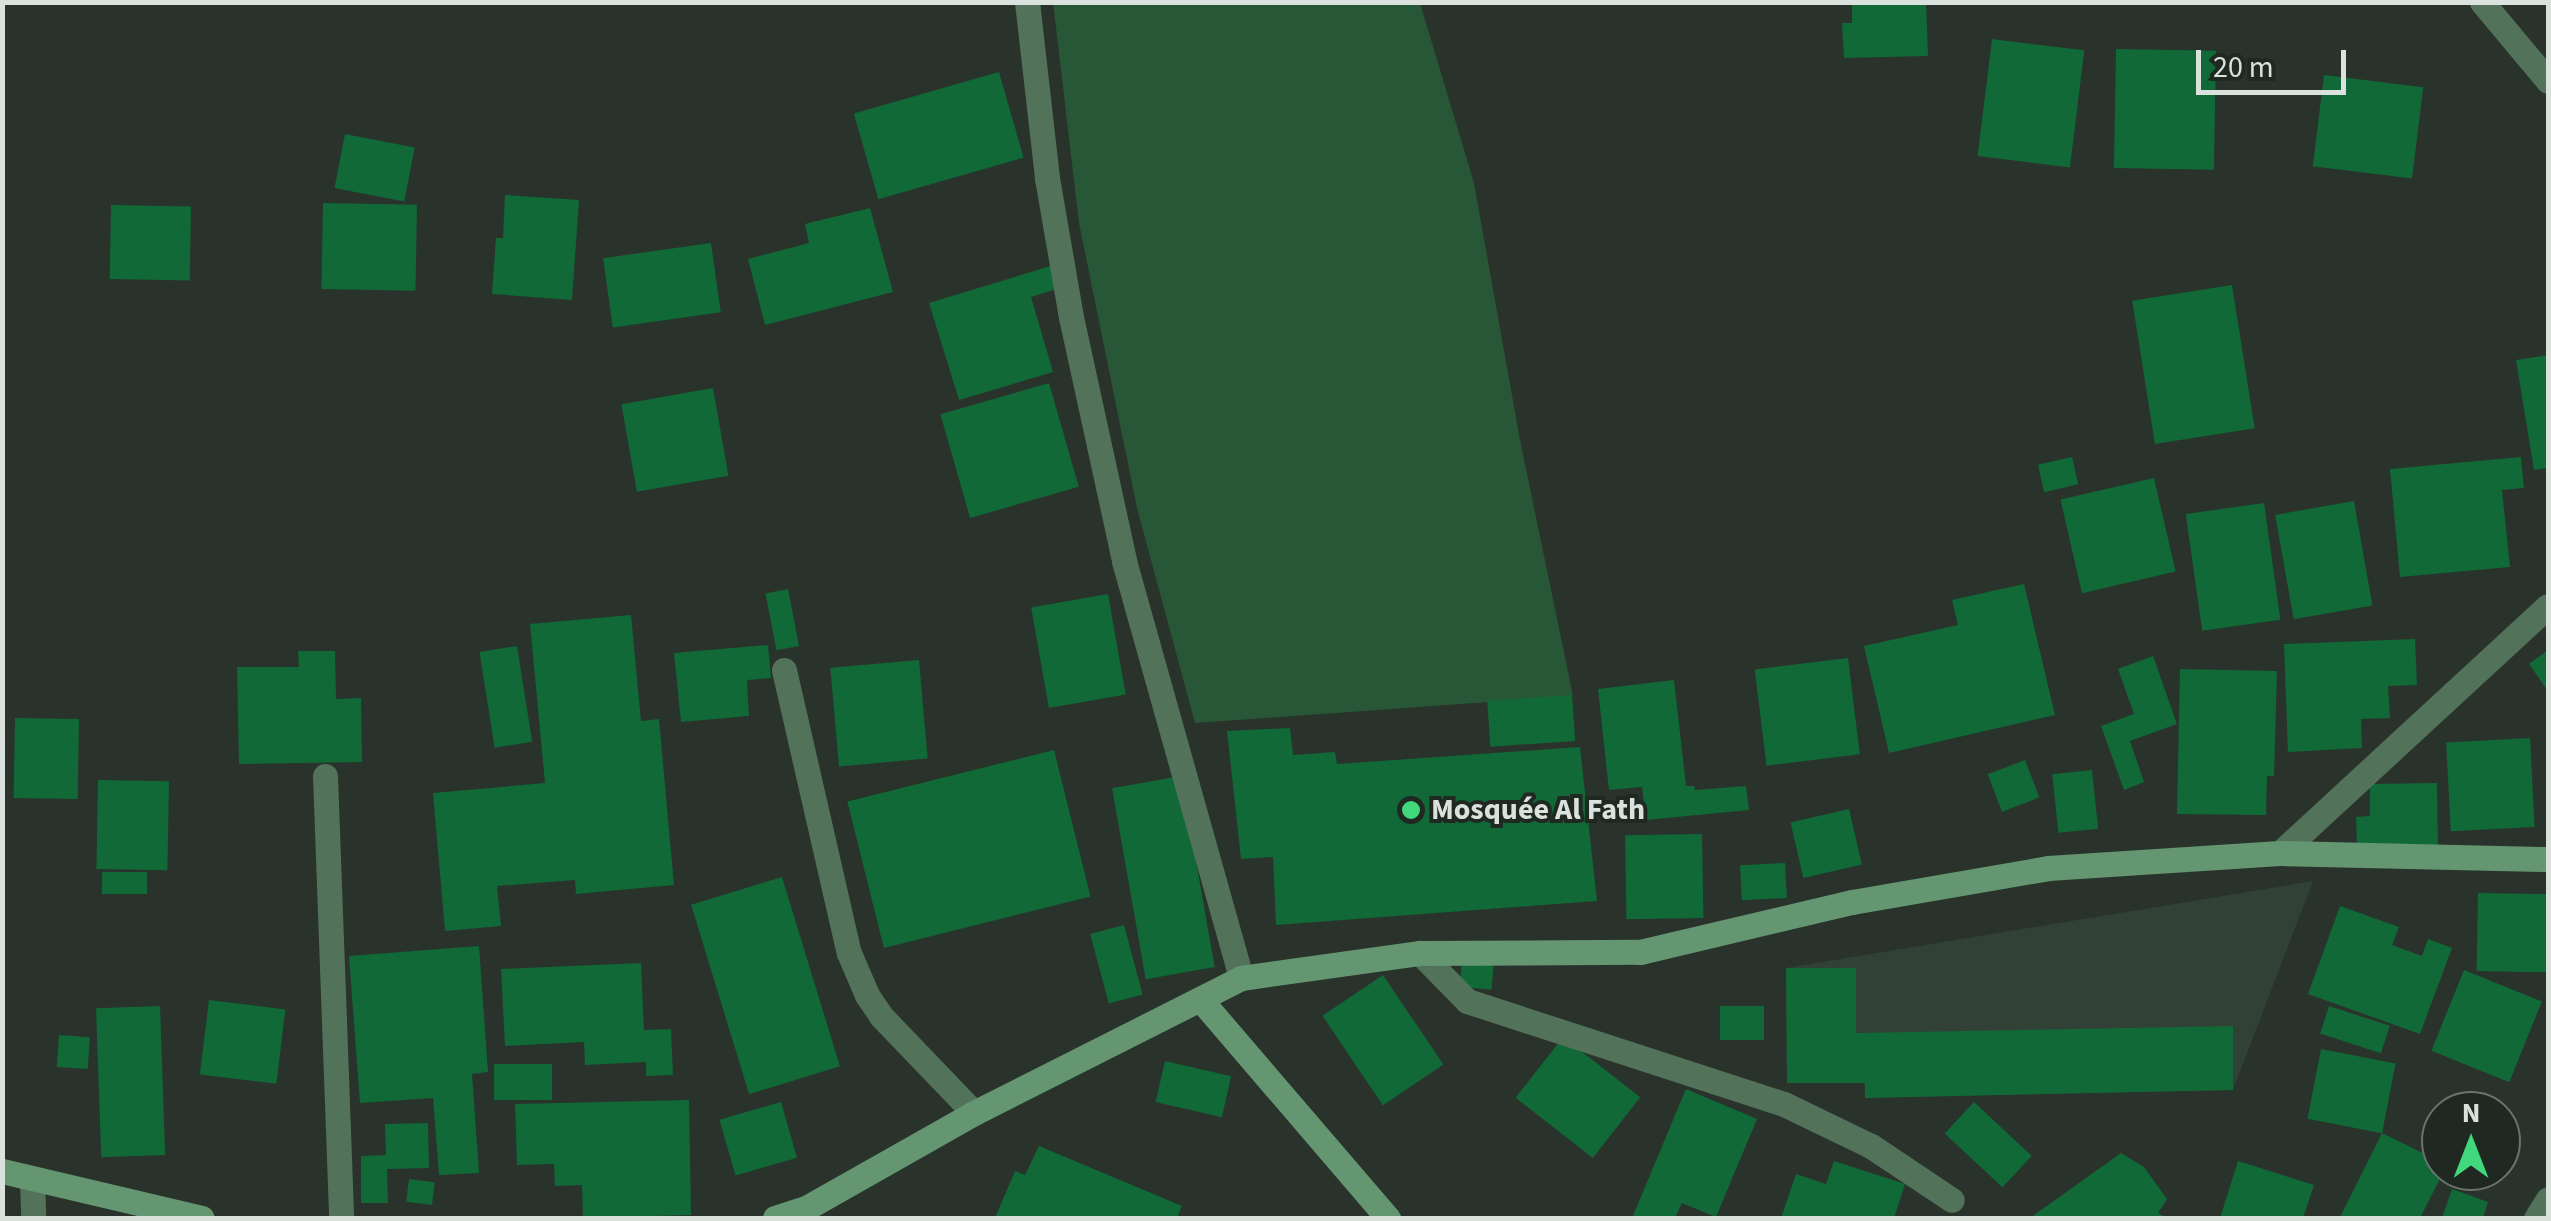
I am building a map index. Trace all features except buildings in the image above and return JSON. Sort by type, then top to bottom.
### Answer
[{"type":"street","points":[[1028,2],[1047,178],[1071,317],[1120,542],[1240,978]]},
{"type":"street","points":[[2482,2],[2548,81]]},
{"type":"street","points":[[2280,854],[2548,606]]},
{"type":"street","points":[[784,670],[849,953],[867,995],[881,1016],[974,1113]]},
{"type":"street","points":[[325,776],[341,1218]]},
{"type":"street","points":[[775,1218],[808,1213],[974,1113],[1240,978],[1420,953],[1640,952],[1852,902],[2048,868],[2280,854],[2548,859]]},
{"type":"street","points":[[1420,953],[1466,1001],[1784,1104],[1871,1146],[1952,1200]]},
{"type":"street","points":[[1200,999],[1388,1218]]},
{"type":"street","points":[[2,1171],[202,1218]]},
{"type":"street","points":[[32,1180],[33,1218]]},
{"type":"street","points":[[2536,1218],[2548,1199]]},
{"type":"shaded area","points":[[2313,881],[2233,1090],[1865,1098],[1864,1083],[1787,1083],[1786,968]]},
{"type":"green space","points":[[1053,2],[1420,3],[1474,183],[1520,440],[1573,696],[1195,723],[1137,508],[1079,223]]},
{"type":"place","name":"Mosquée Al Fath","points":[[1411,810]]}]
